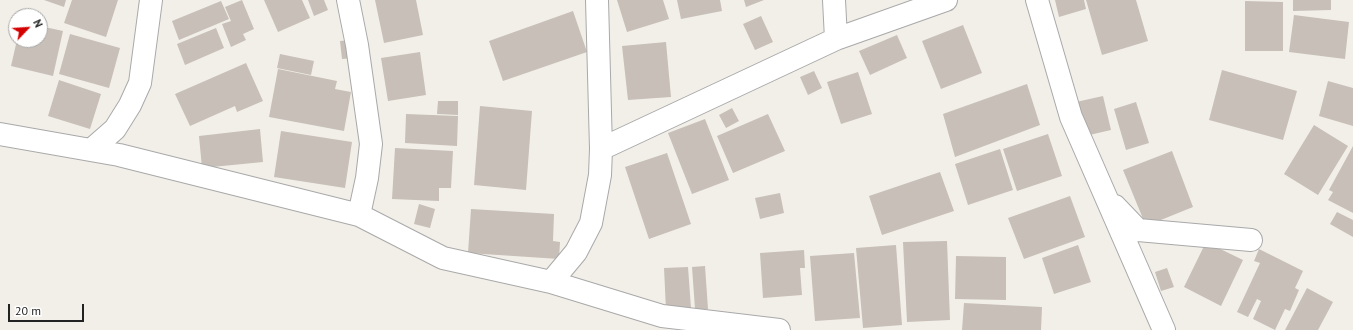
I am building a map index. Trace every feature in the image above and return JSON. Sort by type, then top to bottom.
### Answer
[{"type":"street","points":[[90,150],[115,129],[130,105],[140,83],[151,0]]},
{"type":"street","points":[[348,0],[357,45],[371,144],[367,178],[359,215]]},
{"type":"street","points":[[552,282],[576,252],[591,223],[600,175],[601,149],[597,0]]},
{"type":"street","points":[[834,0],[836,39]]},
{"type":"street","points":[[601,149],[836,39],[946,0]]},
{"type":"street","points":[[1037,0],[1071,117],[1164,330]]},
{"type":"street","points":[[0,134],[119,155],[359,215],[443,258],[552,282],[662,316],[778,330]]},
{"type":"street","points":[[1105,197],[1138,230],[1251,240]]},
{"type":"building","points":[[44,0],[66,0],[64,7]]},
{"type":"building","points":[[72,0],[118,0],[106,37],[64,23]]},
{"type":"building","points":[[242,0],[254,29],[243,34],[246,40],[231,47],[222,24],[231,21],[225,7]]},
{"type":"building","points":[[264,0],[302,0],[310,18],[278,32]]},
{"type":"building","points":[[308,0],[324,0],[328,10],[314,16]]},
{"type":"building","points":[[375,0],[416,0],[423,35],[384,43]]},
{"type":"building","points":[[617,0],[663,0],[669,19],[627,32]]},
{"type":"building","points":[[677,0],[720,0],[722,11],[681,19]]},
{"type":"building","points":[[744,0],[764,0],[746,7]]},
{"type":"building","points":[[1055,0],[1084,0],[1086,9],[1059,17]]},
{"type":"building","points":[[1086,0],[1136,0],[1148,41],[1102,55]]},
{"type":"building","points":[[1293,0],[1331,0],[1331,10],[1293,11]]},
{"type":"building","points":[[221,1],[229,19],[179,40],[172,21]]},
{"type":"building","points":[[1245,1],[1283,2],[1283,51],[1245,51]]},
{"type":"building","points":[[573,11],[587,52],[503,81],[489,41]]},
{"type":"building","points":[[1294,15],[1349,22],[1345,59],[1289,52]]},
{"type":"building","points":[[761,16],[773,42],[755,50],[743,24]]},
{"type":"building","points":[[963,25],[982,73],[941,89],[922,41]]},
{"type":"building","points":[[48,28],[63,31],[53,76],[11,66],[15,48],[48,48]]},
{"type":"building","points":[[216,28],[224,48],[185,65],[177,44]]},
{"type":"building","points":[[70,34],[120,48],[109,88],[59,74]]},
{"type":"building","points":[[897,35],[907,58],[870,75],[859,51]]},
{"type":"building","points":[[352,40],[354,58],[342,59],[340,41]]},
{"type":"building","points":[[666,42],[671,97],[628,100],[622,46]]},
{"type":"building","points":[[420,52],[426,95],[388,101],[381,58]]},
{"type":"building","points":[[280,54],[314,61],[311,75],[277,68]]},
{"type":"building","points":[[246,63],[263,101],[237,112],[235,106],[190,126],[175,94]]},
{"type":"building","points":[[278,69],[337,81],[335,89],[351,92],[344,131],[269,117]]},
{"type":"building","points":[[1222,70],[1297,91],[1283,140],[1209,120]]},
{"type":"building","points":[[814,71],[822,88],[808,95],[800,77]]},
{"type":"building","points":[[858,72],[872,114],[841,124],[827,82]]},
{"type":"building","points":[[59,80],[101,94],[90,129],[48,116]]},
{"type":"building","points":[[1328,81],[1353,88],[1353,126],[1319,116]]},
{"type":"building","points":[[1027,84],[1040,125],[955,157],[943,114]]},
{"type":"building","points":[[1103,96],[1111,130],[1085,136],[1076,102]]},
{"type":"building","points":[[438,101],[458,101],[458,115],[437,114]]},
{"type":"building","points":[[1136,102],[1149,143],[1126,150],[1114,109]]},
{"type":"building","points":[[480,106],[532,111],[526,190],[474,185]]},
{"type":"building","points":[[732,108],[739,121],[726,128],[719,115]]},
{"type":"building","points":[[406,114],[458,116],[457,146],[405,143]]},
{"type":"building","points":[[768,114],[785,151],[733,173],[717,136]]},
{"type":"building","points":[[705,119],[729,180],[692,194],[668,133]]},
{"type":"building","points":[[1314,125],[1348,146],[1318,195],[1284,174]]},
{"type":"building","points":[[260,129],[263,162],[202,168],[199,136]]},
{"type":"building","points":[[281,131],[352,142],[345,188],[274,177]]},
{"type":"building","points":[[1048,134],[1062,176],[1017,191],[1003,149]]},
{"type":"building","points":[[1353,146],[1353,213],[1328,200],[1333,192],[1329,190]]},
{"type":"building","points":[[395,148],[453,151],[451,188],[439,188],[439,201],[392,199]]},
{"type":"building","points":[[1000,149],[1013,190],[968,205],[955,164]]},
{"type":"building","points":[[1172,151],[1193,207],[1146,226],[1123,170]]},
{"type":"building","points":[[667,153],[691,224],[649,239],[625,167]]},
{"type":"building","points":[[940,172],[954,211],[882,235],[869,196]]},
{"type":"building","points":[[780,193],[784,213],[760,219],[755,198]]},
{"type":"building","points":[[1070,196],[1085,237],[1024,259],[1008,218]]},
{"type":"building","points":[[419,204],[435,209],[430,228],[414,224]]},
{"type":"building","points":[[471,209],[554,214],[553,241],[560,242],[559,259],[468,253]]},
{"type":"building","points":[[1337,212],[1353,220],[1353,237],[1330,224]]},
{"type":"building","points":[[947,241],[950,320],[907,322],[903,242]]},
{"type":"building","points":[[1206,242],[1243,260],[1221,306],[1184,287]]},
{"type":"building","points":[[896,245],[902,325],[863,328],[856,248]]},
{"type":"building","points":[[1078,245],[1091,282],[1054,294],[1042,258]]},
{"type":"building","points":[[1259,249],[1303,271],[1295,288],[1299,290],[1290,311],[1285,309],[1275,330],[1253,319],[1261,301],[1257,299],[1248,317],[1237,312],[1260,263],[1254,261]]},
{"type":"building","points":[[804,250],[805,268],[800,268],[802,295],[763,298],[760,253]]},
{"type":"building","points":[[854,253],[860,318],[815,321],[810,256]]},
{"type":"building","points":[[956,256],[1006,257],[1006,300],[955,299]]},
{"type":"building","points":[[705,266],[708,309],[695,309],[692,267]]},
{"type":"building","points":[[688,267],[691,308],[666,310],[664,268]]},
{"type":"building","points":[[1167,268],[1174,287],[1161,291],[1155,272]]},
{"type":"building","points":[[1307,288],[1333,302],[1318,330],[1285,330]]},
{"type":"building","points":[[964,303],[1042,307],[1041,330],[962,330]]}]
